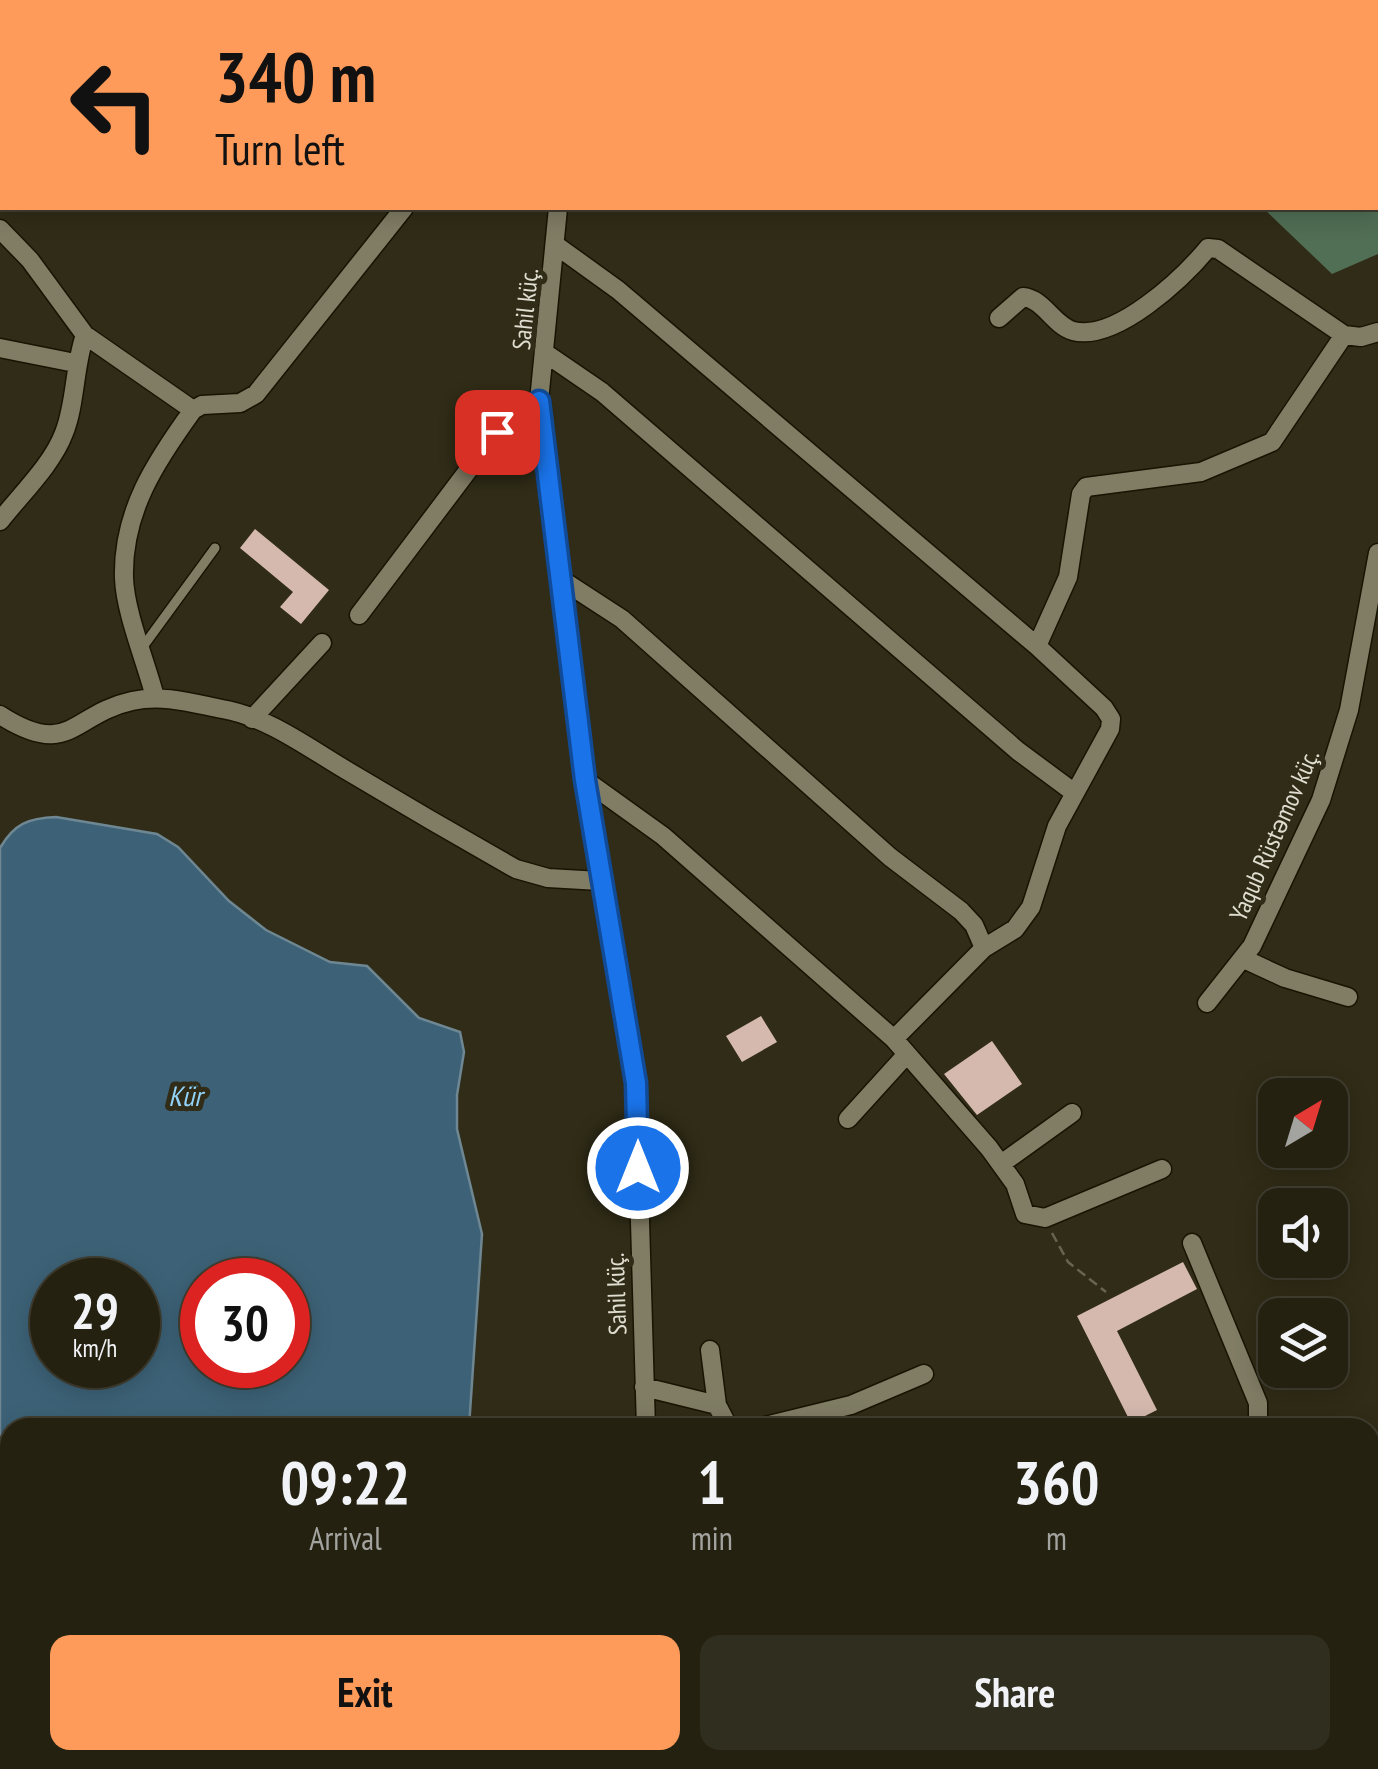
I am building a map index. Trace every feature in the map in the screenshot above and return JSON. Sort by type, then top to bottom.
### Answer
[{"type":"street","points":[[155,697],[124,581],[126,540],[139,495],[156,462],[192,410],[240,402],[256,394],[402,210]]},
{"type":"street","name":"Sahil küç.","points":[[558,210],[539,401],[585,780],[634,1067],[646,1418]]},
{"type":"street","points":[[0,229],[30,260],[85,335],[192,410]]},
{"type":"street","points":[[557,246],[618,290],[1038,646],[1111,718],[1110,729],[1072,791],[1057,826],[1031,907],[1015,929],[984,948],[894,1039]]},
{"type":"street","points":[[998,318],[1023,296],[1033,298],[1070,330],[1082,332],[1126,319],[1143,310],[1208,248],[1218,249],[1344,335],[1361,337],[1378,332]]},
{"type":"street","points":[[0,521],[66,430],[75,363],[85,335]]},
{"type":"street","points":[[1038,646],[1068,577],[1081,494],[1086,487],[1202,472],[1272,442],[1344,335]]},
{"type":"street","points":[[0,348],[75,363]]},
{"type":"street","points":[[545,353],[602,392],[1018,751],[1072,791]]},
{"type":"street","points":[[359,615],[497,432],[539,401]]},
{"type":"street","name":"Yaqub Rüstəmov küç.","points":[[1206,1003],[1244,959],[1321,800],[1336,760],[1378,554]]},
{"type":"street","points":[[562,580],[622,619],[890,858],[961,911],[974,925],[984,948]]},
{"type":"street","points":[[252,719],[322,644]]},
{"type":"street","points":[[0,716],[24,730],[50,736],[75,729],[127,702],[155,697],[234,711],[280,731],[516,868],[548,878],[600,881]]},
{"type":"street","points":[[585,780],[664,836],[894,1039],[1000,1164],[1015,1184],[1026,1214],[1045,1218],[1162,1169]]},
{"type":"street","points":[[1244,959],[1284,978],[1348,997]]},
{"type":"street","points":[[848,1118],[907,1054]]},
{"type":"street","points":[[1000,1164],[1072,1113]]},
{"type":"street","points":[[638,1168],[672,1179]]},
{"type":"street","points":[[1192,1243],[1258,1402],[1258,1418]]},
{"type":"street","points":[[710,1350],[722,1418]]},
{"type":"street","points":[[799,1418],[852,1405],[924,1374]]},
{"type":"street","points":[[644,1388],[717,1405]]},
{"type":"lane","points":[[142,648],[215,548]]},
{"type":"path","points":[[1045,1218],[1068,1262],[1106,1292]]},
{"type":"green space","points":[[1265,210],[1378,210],[1378,254],[1332,274]]},
{"type":"water","name":"Kür","points":[[56,817],[157,834],[178,847],[229,901],[266,930],[330,962],[367,966],[419,1018],[460,1032],[464,1052],[457,1095],[457,1129],[482,1234],[470,1418],[0,1418],[0,848],[16,828],[30,821]]},
{"type":"building","points":[[255,529],[329,590],[301,624],[280,607],[293,592],[240,548]]},
{"type":"building","points":[[761,1016],[777,1042],[742,1062],[726,1036]]},
{"type":"building","points":[[992,1041],[1022,1084],[977,1115],[944,1074]]},
{"type":"building","points":[[1183,1262],[1197,1289],[1117,1331],[1157,1410],[1141,1418],[1128,1418],[1077,1316]]},
{"type":"route","points":[[497,432],[539,401],[585,780],[630,1036],[640,1136],[638,1168]]}]
